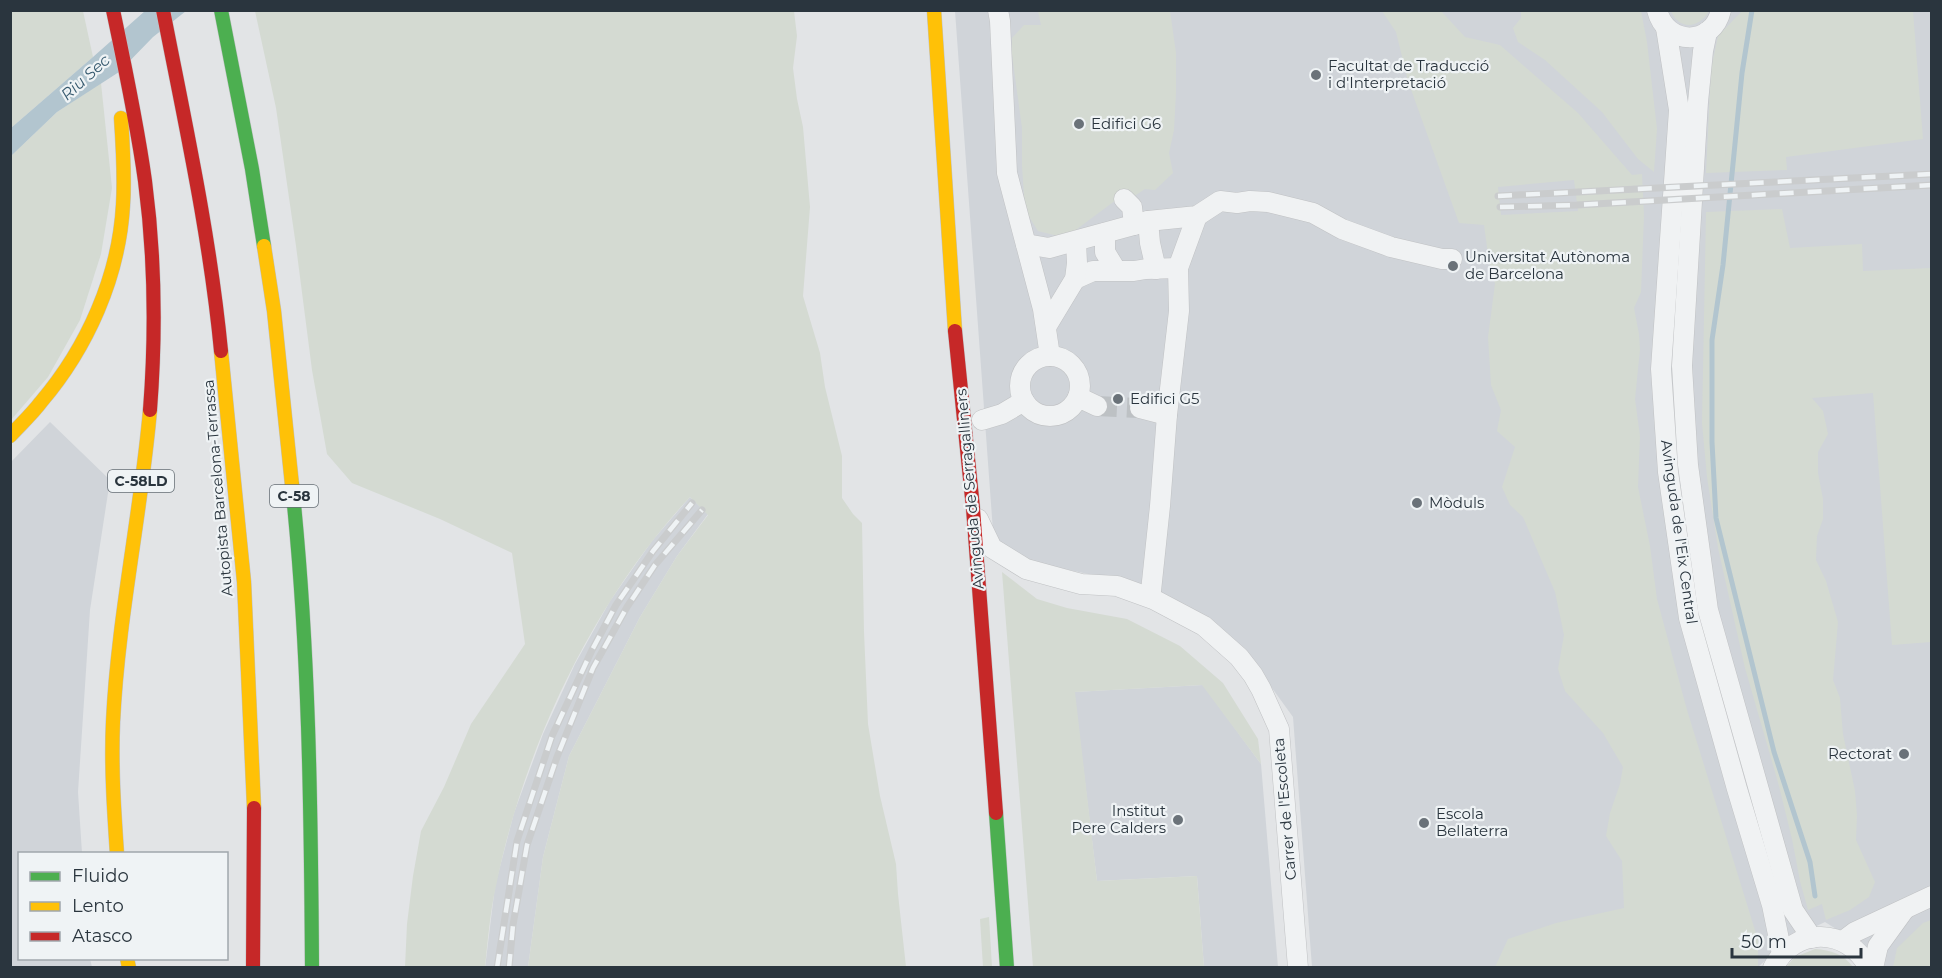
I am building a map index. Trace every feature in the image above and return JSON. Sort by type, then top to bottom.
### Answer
[{"type":"main road","name":"C-58LD","points":[[113,10],[133,108],[147,197],[154,320],[152,384],[121,630],[114,705],[112,780],[117,852]]},
{"type":"main road","points":[[10,436],[46,399],[68,369],[100,306],[112,271],[123,212],[125,176],[113,10]]},
{"type":"main road","name":"Autopista Barcelona-Terrassa","points":[[163,10],[196,180],[218,321],[244,582],[254,799],[253,968]]},
{"type":"main road","name":"C-58","points":[[220,10],[252,169],[274,311],[300,557],[311,791],[312,968]]},
{"type":"main road","name":"Avinguda de Serragalliners","points":[[934,10],[953,310],[973,508],[1006,968]]},
{"type":"street","points":[[998,10],[1008,173],[1043,309],[1050,356]]},
{"type":"street","points":[[1661,19],[1677,36],[1686,38],[1707,32],[1716,23],[1721,10]]},
{"type":"street","name":"Avinguda de l'Eix Central","points":[[1661,19],[1679,110],[1661,369],[1668,472],[1689,618],[1772,905],[1778,961]]},
{"type":"street","name":"Avinguda de l'Eix Central","points":[[1707,32],[1698,102],[1682,366],[1688,465],[1708,609],[1793,910],[1812,938]]},
{"type":"street","points":[[1124,199],[1132,207],[1141,223],[1150,243],[1156,269]]},
{"type":"street","points":[[1026,244],[1050,248],[1141,223],[1197,216],[1220,201],[1268,202],[1313,213],[1342,230],[1391,247],[1442,259],[1452,259]]},
{"type":"street","points":[[1151,591],[1179,311],[1178,268],[1197,216]]},
{"type":"street","points":[[1105,233],[1106,252],[1116,270]]},
{"type":"street","points":[[1046,327],[1075,279],[1076,242]]},
{"type":"street","points":[[1075,279],[1093,271],[1178,268]]},
{"type":"street","points":[[1041,357],[1060,357],[1075,369],[1079,378],[1078,397],[1066,412],[1047,416],[1038,414],[1024,401],[1020,384],[1022,374],[1033,361],[1041,357]]},
{"type":"street","points":[[1078,397],[1096,406]]},
{"type":"street","name":"Avinguda de Serragalliners","points":[[982,420],[1002,414],[1024,401]]},
{"type":"street","points":[[1140,408],[1167,415]]},
{"type":"street","name":"Carrer de l'Escoleta","points":[[973,508],[992,548],[1026,569],[1081,584],[1117,586],[1153,599],[1204,626],[1239,657],[1253,675],[1262,689],[1279,729],[1298,968]]},
{"type":"street","points":[[1843,941],[1856,932],[1932,896]]},
{"type":"street","points":[[1871,968],[1878,946],[1906,907]]},
{"type":"street","points":[[1778,961],[1795,943],[1827,937],[1843,941],[1857,950],[1871,968]]},
{"type":"shaded area","points":[[1671,10],[1709,11],[1700,21],[1690,25],[1679,22]]},
{"type":"shaded area","points":[[1743,10],[1913,11],[1923,139],[1786,157],[1787,170],[1706,173],[1711,69],[1718,36]]},
{"type":"shaded area","points":[[11,11],[83,11],[93,57],[11,128]]},
{"type":"shaded area","points":[[255,11],[794,11],[797,36],[793,68],[803,127],[810,207],[803,296],[820,353],[825,387],[842,456],[842,498],[862,523],[868,724],[880,796],[896,864],[906,967],[528,967],[543,857],[569,756],[640,617],[677,556],[708,515],[690,497],[655,538],[593,629],[544,729],[524,781],[508,834],[492,906],[485,967],[405,967],[407,924],[421,831],[444,787],[471,724],[525,644],[512,553],[440,519],[352,483],[327,454],[312,370],[276,108]]},
{"type":"shaded area","name":"Universitat Autònoma de Barcelona","points":[[955,11],[1931,11],[1931,967],[1881,967],[1866,948],[1825,922],[1789,939],[1758,967],[1312,967],[1293,717],[1256,666],[1228,635],[1200,613],[1159,591],[1141,585],[1031,562],[1001,543],[993,531]]},
{"type":"shaded area","points":[[1038,11],[1170,11],[1176,53],[1174,130],[1169,153],[1173,173],[1155,190],[1145,189],[1130,199],[1116,200],[1069,235],[1058,236],[1038,231],[1025,210],[1022,128],[1012,55],[1012,38],[1024,25],[1041,25]]},
{"type":"shaded area","points":[[1382,11],[1441,11],[1465,37],[1500,45],[1578,113],[1632,175],[1642,174],[1644,216],[1641,292],[1634,308],[1640,350],[1635,399],[1640,436],[1638,487],[1650,546],[1657,599],[1687,710],[1758,940],[1758,967],[1495,967],[1508,939],[1556,923],[1624,908],[1622,861],[1606,836],[1623,767],[1603,733],[1565,691],[1558,669],[1564,635],[1555,592],[1523,517],[1510,505],[1502,487],[1515,447],[1497,431],[1501,410],[1491,385],[1488,337],[1495,284],[1489,262],[1484,225],[1459,223],[1408,81],[1396,32]],"holes":[[[1574,180],[1578,211],[1501,215],[1498,187]]]},
{"type":"shaded area","points":[[1521,11],[1641,11],[1657,129],[1654,172],[1638,159],[1602,112],[1545,60],[1518,42],[1513,28],[1521,18]]},
{"type":"shaded area","points":[[101,83],[112,188],[101,254],[80,320],[48,377],[11,420],[11,156],[57,112]]},
{"type":"shaded area","points":[[1782,209],[1790,248],[1862,244],[1863,271],[1931,268],[1931,642],[1892,645],[1873,393],[1812,398],[1823,411],[1828,434],[1818,452],[1823,519],[1817,536],[1816,560],[1826,581],[1838,622],[1833,680],[1840,698],[1843,734],[1855,791],[1856,840],[1875,882],[1869,897],[1850,910],[1826,920],[1822,904],[1808,910],[1779,786],[1745,668],[1718,548],[1707,477],[1702,423],[1706,212]]},
{"type":"shaded area","points":[[50,422],[110,480],[90,610],[78,792],[82,852],[18,852],[18,960],[90,960],[92,967],[11,967],[11,462]]},
{"type":"shaded area","points":[[690,497],[708,514],[677,556],[640,617],[569,756],[543,857],[528,967],[485,968],[495,886],[514,813],[543,734],[575,664],[610,601],[652,541]]},
{"type":"shaded area","points":[[1002,572],[1037,599],[1067,608],[1127,619],[1180,646],[1223,683],[1258,739],[1261,764],[1202,685],[1075,692],[1097,881],[1197,876],[1204,967],[1033,967]]},
{"type":"shaded area","name":"Institut Pere Calders","points":[[1203,685],[1261,764],[1278,967],[1204,967],[1197,876],[1097,881],[1074,692]]},
{"type":"shaded area","points":[[989,917],[992,967],[983,967],[980,919]]},
{"type":"shaded area","points":[[1931,920],[1931,967],[1893,967],[1897,948],[1923,923]]},
{"type":"shaded area","points":[[1815,949],[1836,954],[1853,967],[1786,967],[1795,957]]},
{"type":"water","name":"Riu Sec","points":[[145,11],[186,11],[153,37],[119,72],[57,112],[11,156],[11,128]]},
{"type":"waterway","points":[[1752,10],[1742,73],[1723,265],[1712,340],[1712,442],[1716,518],[1774,752],[1810,862],[1815,896]]},
{"type":"tunnel","points":[[1097,406],[1140,408]]},
{"type":"railway","points":[[1498,196],[1932,174]]},
{"type":"railway","points":[[1500,207],[1577,205],[1932,185]]},
{"type":"railway","points":[[497,968],[517,841],[552,736],[592,650],[616,605],[653,551],[692,503]]},
{"type":"railway","points":[[509,968],[513,925],[527,845],[557,757],[593,668],[627,607],[655,565],[702,510]]},
{"type":"traffic: fast","points":[[221,10],[252,169],[264,246]]},
{"type":"traffic: fast","points":[[292,485],[306,666],[312,968]]},
{"type":"traffic: fast","points":[[996,813],[1007,968]]},
{"type":"traffic: slow","points":[[934,10],[955,331]]},
{"type":"traffic: slow","points":[[10,436],[58,381],[73,359],[98,310],[107,285],[115,259],[123,205],[121,118]]},
{"type":"traffic: slow","points":[[264,246],[274,311],[292,485]]},
{"type":"traffic: slow","points":[[221,351],[244,582],[254,808]]},
{"type":"traffic: slow","points":[[117,852],[112,755],[113,722],[120,644],[150,410]]},
{"type":"traffic: slow","points":[[127,960],[129,968]]},
{"type":"traffic: jam","points":[[113,10],[138,138],[151,238],[154,295],[150,410]]},
{"type":"traffic: jam","points":[[163,10],[204,222],[221,351]]},
{"type":"traffic: jam","points":[[955,331],[973,508],[996,813]]},
{"type":"traffic: jam","points":[[253,968],[254,808]]},
{"type":"place","name":"Facultat de Traducció i d'Interpretació","points":[[1316,75]]},
{"type":"place","name":"Edifici G6","points":[[1079,124]]},
{"type":"place","name":"Universitat Autònoma de Barcelona","points":[[1453,266]]},
{"type":"place","name":"Edifici G5","points":[[1118,399]]},
{"type":"place","name":"Mòduls","points":[[1417,503]]},
{"type":"place","name":"Rectorat","points":[[1904,754]]},
{"type":"place","name":"Institut Pere Calders","points":[[1178,820]]},
{"type":"place","name":"Escola Bellaterra","points":[[1424,823]]}]
